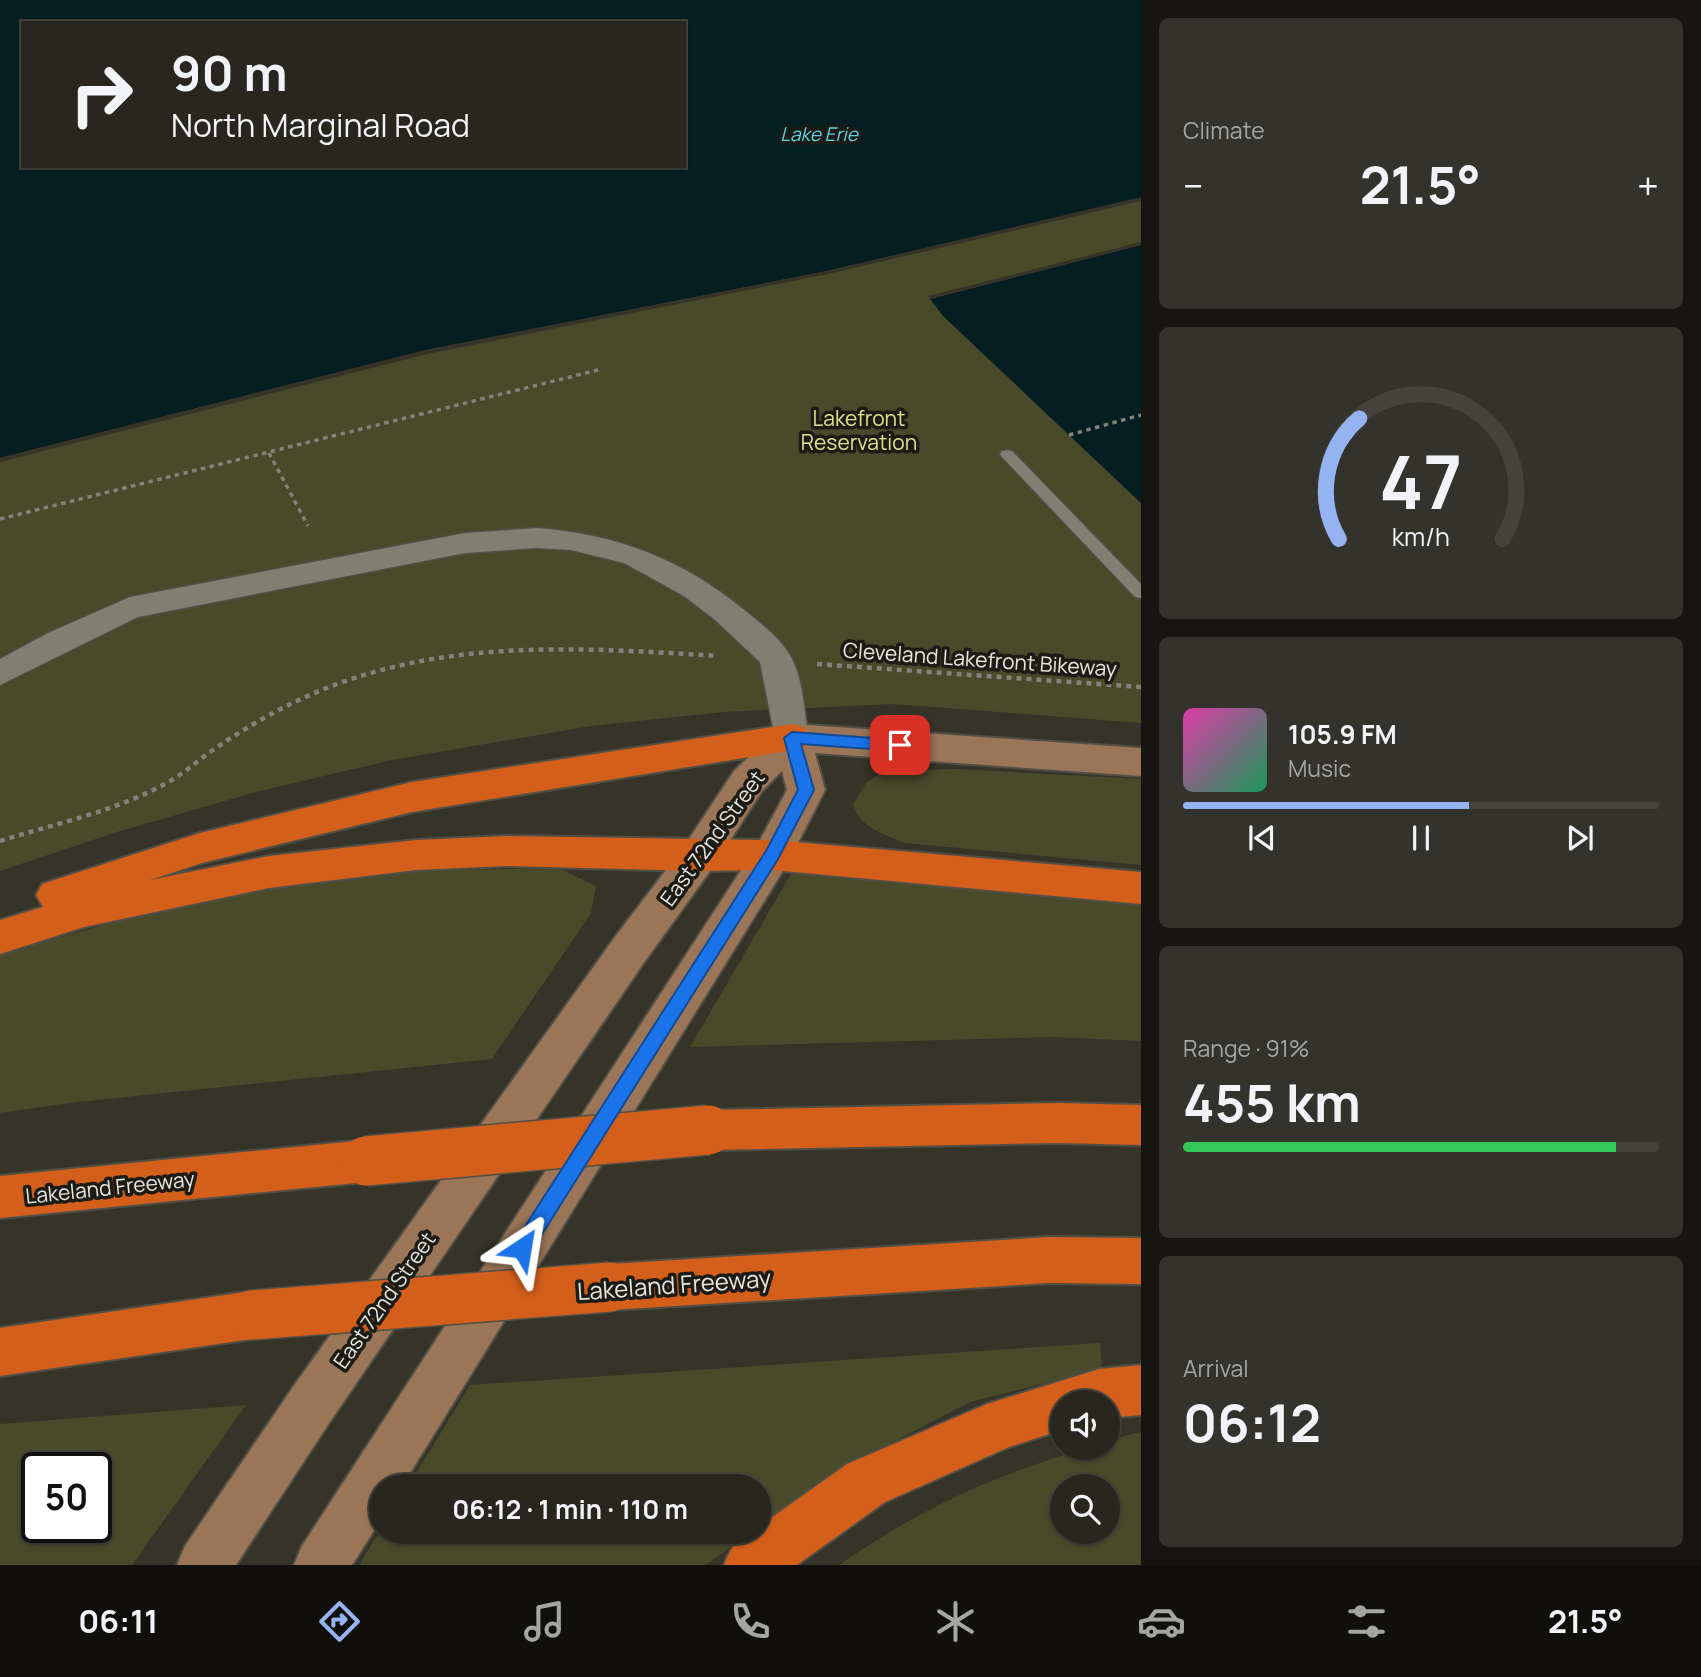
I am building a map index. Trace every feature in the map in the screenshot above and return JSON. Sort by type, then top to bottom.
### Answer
[{"type":"highway","points":[[0,915],[200,848],[412,797],[792,738]]},
{"type":"highway","points":[[0,937],[84,911],[269,872],[416,855],[506,851],[772,855],[1141,888]]},
{"type":"highway","name":"Lakeland Freeway","points":[[0,1197],[708,1130],[1045,1123],[1141,1125]]},
{"type":"highway","name":"Lakeland Freeway","points":[[0,1352],[252,1315],[610,1287],[1049,1261],[1141,1261]]},
{"type":"highway","points":[[1120,1392],[1141,1390]]},
{"type":"highway","points":[[751,1565],[866,1483],[1006,1422],[1050,1409]]},
{"type":"main road","points":[[321,1565],[772,855],[806,790],[792,738],[1141,762]]},
{"type":"main road","name":"East 72nd Street","points":[[204,1565],[327,1382],[630,949],[699,856],[748,781],[792,738]]},
{"type":"street","points":[[0,673],[59,640],[130,608],[465,543],[498,538],[553,538],[628,552],[668,569],[704,594],[761,643],[777,662],[792,738]]},
{"type":"lane","points":[[1007,454],[1141,593]]},
{"type":"path","points":[[0,519],[602,369]]},
{"type":"path","points":[[1069,435],[1141,415]]},
{"type":"path","points":[[269,453],[308,526]]},
{"type":"path","points":[[0,841],[130,801],[169,782],[216,747],[271,716],[337,684],[377,671],[449,654],[509,649],[574,648],[724,656]]},
{"type":"path","name":"Cleveland Lakefront Bikeway","points":[[816,664],[1141,687]]},
{"type":"green space","name":"Lakefront Reservation","points":[[1141,89],[1141,723],[892,704],[724,712],[591,726],[392,760],[256,792],[117,832],[0,871],[0,331]]},
{"type":"green space","points":[[956,769],[1141,779],[1141,865],[904,843],[866,824],[856,812],[853,804],[866,783],[884,771]]},
{"type":"green space","points":[[795,867],[1141,896],[1141,1041],[1053,1037],[690,1047]]},
{"type":"green space","points":[[559,868],[596,886],[591,913],[492,1059],[69,1103],[0,1113],[0,954],[129,918],[351,872]]},
{"type":"green space","points":[[1100,1343],[1102,1369],[970,1402],[823,1479],[771,1517],[771,1474],[415,1474],[470,1385]]},
{"type":"green space","points":[[246,1405],[132,1565],[0,1565],[0,1424]]},
{"type":"green space","points":[[1141,1432],[1141,1565],[839,1565],[911,1520],[961,1494],[1050,1459],[1120,1460],[1120,1437]]},
{"type":"green space","points":[[372,1544],[734,1544],[706,1565],[359,1565]]},
{"type":"water","name":"Lake Erie","points":[[0,0],[1141,0],[1141,198],[827,271],[426,350],[0,458]]},
{"type":"water","points":[[1141,245],[1141,503],[943,316],[930,299]]},
{"type":"pier","points":[[1141,197],[1141,201],[828,274],[427,354],[0,462],[0,458],[426,350],[827,271]]},
{"type":"pier","points":[[1141,242],[1141,245],[930,299],[928,296]]},
{"type":"route","points":[[522,1248],[772,855],[806,790],[792,738],[900,745]]}]
